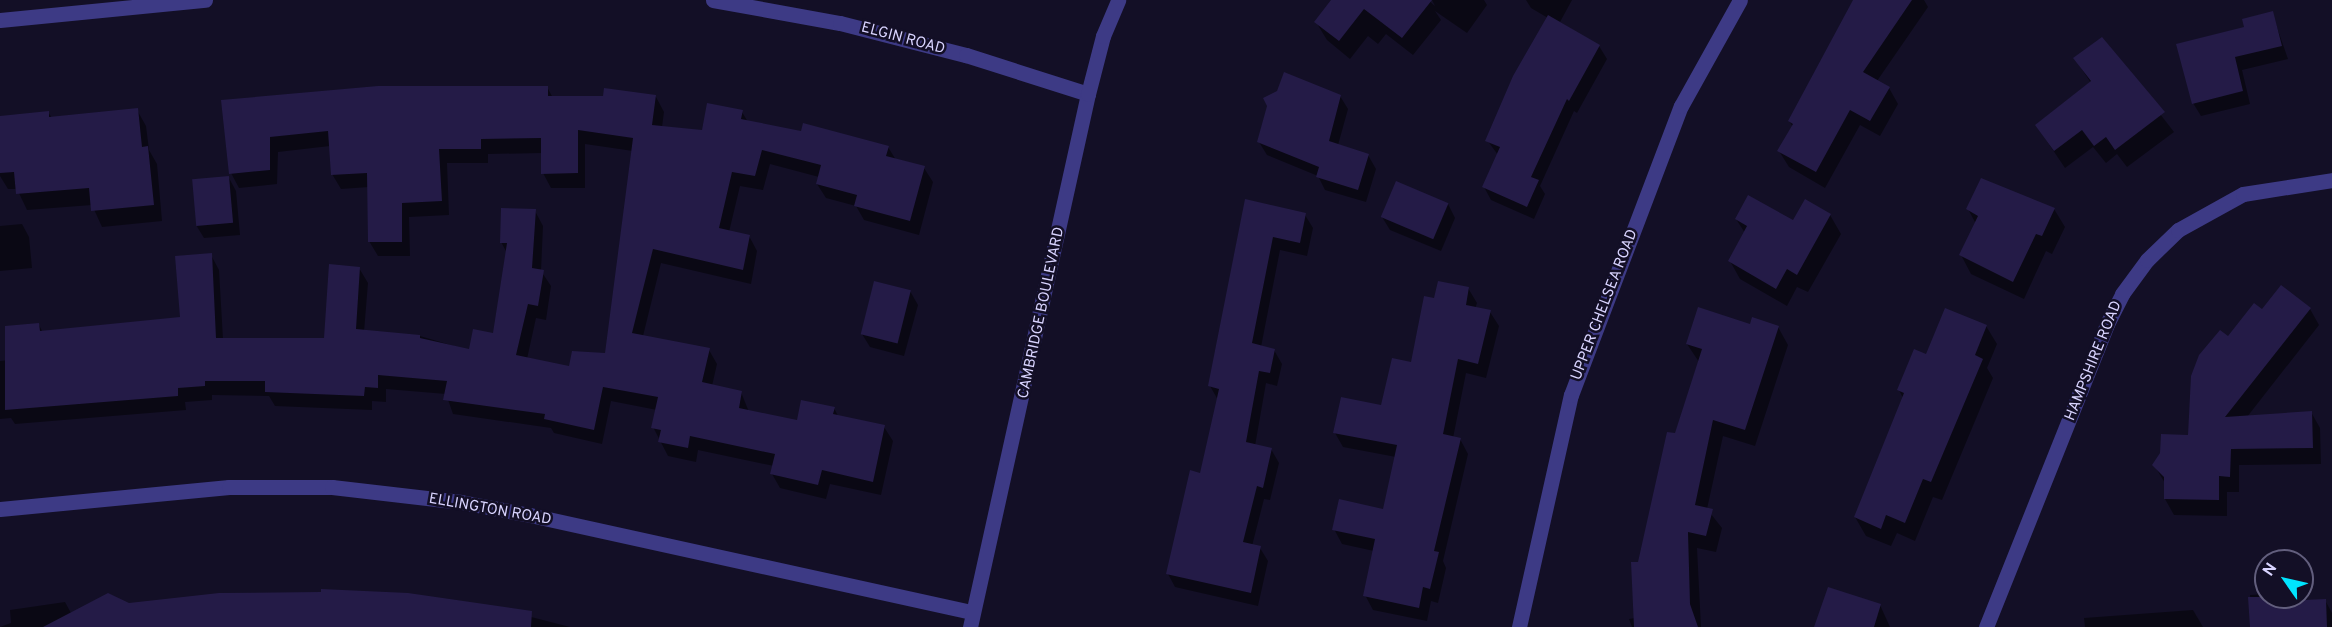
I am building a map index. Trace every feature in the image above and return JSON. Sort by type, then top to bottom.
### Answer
[{"type":"street","points":[[0,20],[205,0]]},
{"type":"street","name":"ELGIN ROAD","points":[[713,0],[840,22],[966,55],[1088,94]]},
{"type":"street","name":"CAMBRIDGE BOULEVARD","points":[[971,620],[1088,94],[1103,36],[1118,0]]},
{"type":"street","name":"UPPER CHELSEA ROAD","points":[[1519,627],[1571,395],[1681,106],[1740,0]]},
{"type":"street","name":"HAMPSHIRE ROAD","points":[[1986,627],[2107,324],[2122,294],[2147,261],[2178,230],[2243,194],[2332,180]]},
{"type":"street","name":"ELLINGTON ROAD","points":[[0,509],[229,488],[332,487],[519,513],[971,620]]},
{"type":"building","points":[[1331,0],[1432,0],[1402,38],[1364,9],[1339,41],[1314,22]]},
{"type":"building","points":[[1853,0],[1912,0],[1863,72],[1890,87],[1870,121],[1850,110],[1816,172],[1777,151],[1793,124],[1788,121]]},
{"type":"building","points":[[2273,11],[2282,46],[2235,57],[2243,91],[2192,104],[2176,44],[2244,27],[2242,19]]},
{"type":"building","points":[[1548,15],[1600,45],[1569,101],[1567,99],[1531,177],[1539,180],[1527,207],[1482,187],[1500,147],[1485,141],[1513,76]]},
{"type":"building","points":[[2102,37],[2165,112],[2115,150],[2106,137],[2094,146],[2082,130],[2054,151],[2035,125],[2091,81],[2073,58]]},
{"type":"building","points":[[1284,72],[1341,95],[1329,141],[1369,154],[1358,190],[1316,177],[1319,167],[1257,142],[1267,106],[1263,98],[1277,91]]},
{"type":"building","points":[[378,86],[548,86],[548,96],[603,96],[604,88],[656,95],[652,125],[702,130],[707,103],[743,110],[741,119],[801,131],[803,123],[889,146],[886,156],[925,166],[910,221],[854,206],[857,195],[816,184],[821,165],[762,150],[755,176],[732,172],[719,228],[750,235],[743,270],[653,249],[632,333],[710,348],[702,382],[742,391],[739,408],[797,420],[801,400],[835,407],[833,414],[885,425],[873,482],[822,470],[818,485],[770,474],[775,454],[690,436],[688,448],[658,442],[661,430],[651,428],[658,397],[603,387],[594,430],[544,419],[545,414],[443,400],[447,381],[378,375],[378,388],[365,387],[364,396],[265,392],[265,381],[205,381],[205,386],[178,388],[178,396],[5,410],[5,326],[39,323],[40,331],[180,317],[175,256],[212,253],[216,338],[324,338],[329,264],[360,267],[356,329],[420,335],[420,338],[469,349],[473,329],[493,333],[507,243],[500,243],[501,208],[536,209],[532,268],[544,270],[538,306],[528,304],[516,355],[569,366],[572,351],[605,353],[633,138],[578,130],[578,173],[541,174],[541,138],[481,139],[481,149],[439,149],[442,201],[402,203],[402,242],[368,242],[367,173],[331,175],[328,131],[270,137],[270,170],[229,174],[221,100]]},
{"type":"building","points":[[138,108],[142,147],[148,146],[154,205],[91,211],[89,188],[16,194],[14,172],[0,173],[0,116],[49,111],[49,117]]},
{"type":"building","points":[[229,176],[233,223],[196,226],[192,179]]},
{"type":"building","points":[[1981,178],[2055,208],[2042,236],[2036,234],[2013,282],[1959,255],[1978,216],[1966,209]]},
{"type":"building","points":[[1396,181],[1448,203],[1433,239],[1381,217]]},
{"type":"building","points":[[1748,195],[1793,220],[1805,199],[1831,214],[1797,275],[1787,269],[1776,289],[1728,261],[1747,226],[1735,219]]},
{"type":"building","points":[[1245,199],[1306,213],[1300,243],[1273,237],[1252,343],[1275,349],[1270,373],[1259,371],[1246,442],[1272,448],[1263,488],[1257,486],[1243,542],[1261,546],[1251,593],[1166,574],[1190,470],[1200,473],[1219,389],[1208,386]]},
{"type":"building","points":[[874,281],[911,290],[898,344],[861,334]]},
{"type":"building","points":[[1438,281],[1469,287],[1466,305],[1491,310],[1478,364],[1458,359],[1443,434],[1461,438],[1434,551],[1439,552],[1430,589],[1423,587],[1419,608],[1363,596],[1375,539],[1332,530],[1339,499],[1383,509],[1397,445],[1333,433],[1341,397],[1381,405],[1392,358],[1411,362],[1424,296],[1434,298]]},
{"type":"building","points":[[2281,285],[2311,308],[2225,417],[2312,411],[2313,448],[2231,449],[2230,477],[2219,476],[2219,500],[2164,499],[2164,477],[2152,465],[2160,453],[2161,434],[2188,435],[2191,376],[2199,355],[2220,330],[2228,336],[2254,303],[2262,309]]},
{"type":"building","points":[[1698,307],[1750,324],[1752,317],[1779,326],[1745,430],[1713,420],[1695,505],[1713,509],[1706,536],[1688,532],[1690,604],[1698,627],[1634,627],[1631,562],[1638,562],[1667,432],[1675,433],[1702,349],[1686,344]]},
{"type":"building","points":[[1945,308],[1987,325],[1975,355],[1983,359],[1931,482],[1923,479],[1905,523],[1886,515],[1881,529],[1854,517],[1904,393],[1897,390],[1914,349],[1926,354]]},
{"type":"building","points":[[1828,587],[1881,604],[1874,627],[1814,627]]},
{"type":"building","points":[[321,589],[408,593],[532,611],[531,627],[43,627],[108,593],[129,603],[219,593],[321,592]]},
{"type":"building","points":[[2248,597],[2254,597],[2254,609],[2314,609],[2314,600],[2326,599],[2327,627],[2250,627]]}]
